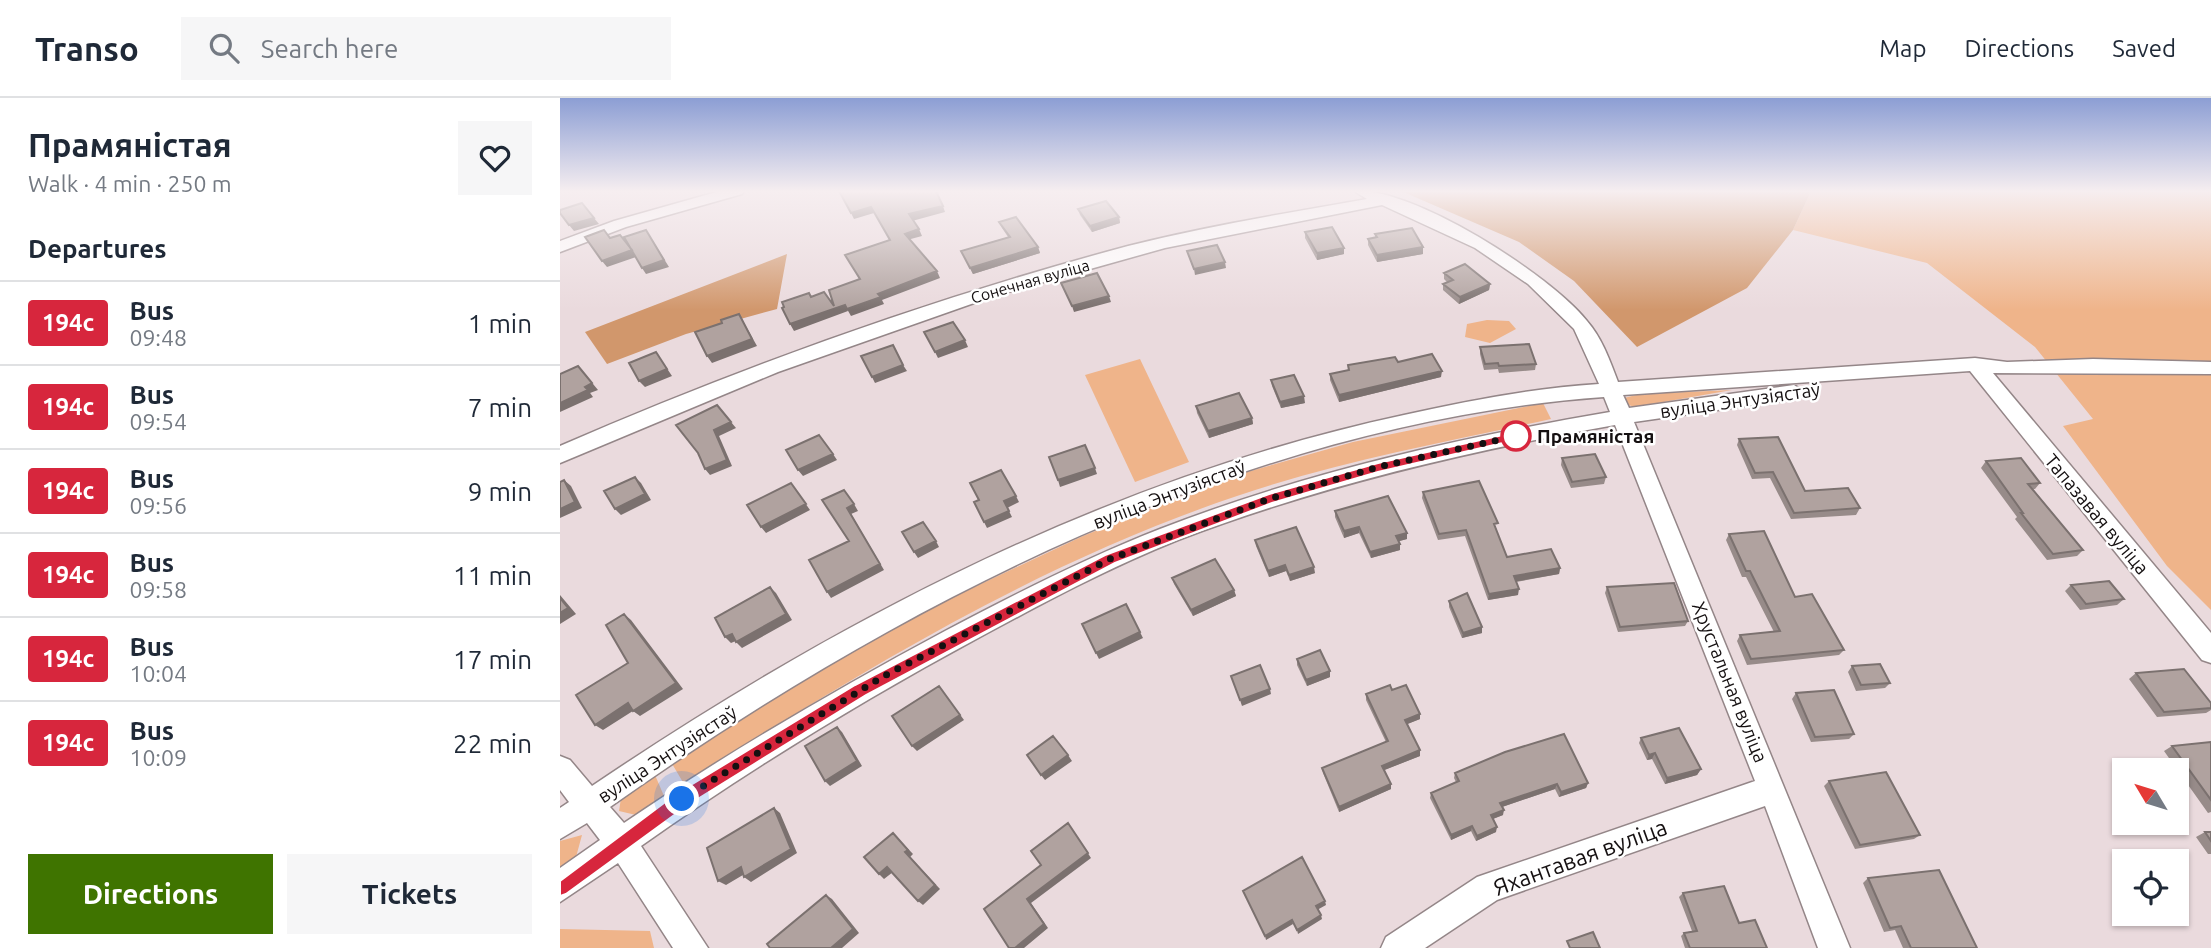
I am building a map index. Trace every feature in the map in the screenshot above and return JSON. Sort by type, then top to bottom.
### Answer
[{"type":"street","points":[[560,247],[603,231]]},
{"type":"street","name":"Сонечная вуліца","points":[[560,455],[666,407],[825,346],[965,300],[1137,250],[1233,231]]},
{"type":"street","points":[[1453,231],[1509,260],[1547,291],[1581,325],[1599,352],[1611,389]]},
{"type":"street","points":[[1979,370],[2093,365],[2211,368]]},
{"type":"street","name":"вуліца Энтузіястаў","points":[[560,825],[821,657],[942,592],[1133,506],[1227,470],[1355,435],[1488,404],[1545,394],[1979,370]]},
{"type":"street","name":"вуліца Энтузіястаў","points":[[560,887],[621,842],[736,765],[884,676],[1110,559],[1196,524],[1357,473],[1443,451],[1622,417],[1838,386],[1979,370]]},
{"type":"street","name":"Тапазавая вуліца","points":[[1979,370],[2211,652]]},
{"type":"street","name":"Хрустальная вуліца","points":[[1611,389],[1773,789],[1834,948]]},
{"type":"street","points":[[560,769],[621,842],[692,948]]},
{"type":"street","name":"Яхантавая вуліца","points":[[1397,948],[1488,888],[1773,789]]},
{"type":"shaded area","points":[[1493,231],[1792,231],[1747,288],[1637,347],[1574,281],[1519,242]]},
{"type":"shaded area","points":[[1796,231],[2211,231],[2211,610],[2167,566],[2063,426],[2093,419],[2035,347],[1927,263]]},
{"type":"shaded area","points":[[787,254],[777,309],[686,334],[607,364],[585,332]]},
{"type":"shaded area","points":[[1487,320],[1509,321],[1516,329],[1490,343],[1465,337],[1467,324]]},
{"type":"shaded area","points":[[1140,359],[1189,462],[1135,482],[1085,375]]},
{"type":"shaded area","points":[[1732,390],[1635,407],[1625,404],[1624,398],[1640,394]]},
{"type":"shaded area","points":[[1543,403],[1551,419],[1314,472],[1163,523],[1021,587],[952,623],[816,701],[684,784],[671,762],[900,622],[1083,536],[1226,478],[1353,442]]},
{"type":"shaded area","points":[[655,775],[664,796],[636,815],[619,811],[621,798]]},
{"type":"shaded area","points":[[582,835],[576,857],[560,869],[560,841]]},
{"type":"shaded area","points":[[560,929],[650,931],[654,948],[560,948]]},
{"type":"building","points":[[604,231],[610,238],[620,235],[632,250],[602,261],[585,237]]},
{"type":"building","points":[[646,231],[664,260],[642,268],[624,237]]},
{"type":"building","points":[[885,231],[914,231],[905,234],[937,271],[878,294],[881,297],[847,309],[845,305],[790,324],[782,302],[809,293],[811,297],[824,292],[834,306],[829,290],[860,279],[845,255],[890,240]]},
{"type":"building","points":[[1005,231],[1026,231],[1038,247],[970,268],[961,251],[1010,237]]},
{"type":"building","points":[[1334,231],[1344,248],[1317,253],[1305,232]]},
{"type":"building","points":[[1414,231],[1423,247],[1377,255],[1368,239],[1377,237],[1375,234]]},
{"type":"building","points":[[1217,245],[1225,262],[1194,269],[1187,251]]},
{"type":"building","points":[[1465,264],[1490,284],[1460,297],[1443,284],[1453,280],[1444,273]]},
{"type":"building","points":[[1097,273],[1109,296],[1072,306],[1061,283]]},
{"type":"building","points":[[739,314],[752,339],[707,356],[695,332]]},
{"type":"building","points":[[953,322],[965,340],[935,352],[924,332]]},
{"type":"building","points":[[1529,344],[1536,364],[1485,364],[1480,347]]},
{"type":"building","points":[[893,345],[903,365],[872,377],[861,356]]},
{"type":"building","points":[[656,352],[667,369],[639,381],[629,363]]},
{"type":"building","points":[[1432,354],[1442,371],[1339,395],[1330,374],[1349,370],[1348,365],[1395,357],[1398,362]]},
{"type":"building","points":[[578,366],[592,383],[585,387],[588,390],[560,403],[560,374]]},
{"type":"building","points":[[1294,375],[1304,396],[1280,402],[1271,380]]},
{"type":"building","points":[[1239,393],[1252,418],[1208,431],[1196,406]]},
{"type":"building","points":[[717,405],[731,422],[714,430],[727,460],[705,469],[698,453],[676,425]]},
{"type":"building","points":[[819,435],[833,454],[798,470],[786,450]]},
{"type":"building","points":[[1778,437],[1805,491],[1848,488],[1860,508],[1794,513],[1773,472],[1755,473],[1739,439]]},
{"type":"building","points":[[1085,445],[1095,468],[1058,480],[1049,457]]},
{"type":"building","points":[[1595,454],[1606,477],[1572,482],[1562,458]]},
{"type":"building","points":[[2021,458],[2040,483],[2028,484],[2083,550],[2053,554],[1986,461]]},
{"type":"building","points":[[1001,470],[1016,496],[1004,501],[1009,511],[984,522],[974,502],[979,500],[970,483]]},
{"type":"building","points":[[635,477],[645,494],[615,509],[604,491]]},
{"type":"building","points":[[564,480],[575,502],[560,509],[560,482]]},
{"type":"building","points":[[1479,481],[1498,523],[1494,524],[1507,557],[1551,549],[1560,568],[1514,576],[1519,589],[1489,594],[1466,530],[1439,534],[1423,492]]},
{"type":"building","points":[[791,483],[806,504],[761,527],[747,505]]},
{"type":"building","points":[[844,490],[854,504],[847,508],[880,564],[827,592],[809,560],[849,541],[822,500]]},
{"type":"building","points":[[1388,496],[1407,533],[1396,536],[1400,544],[1370,552],[1359,527],[1344,531],[1335,511]]},
{"type":"building","points":[[923,522],[936,541],[914,552],[902,532]]},
{"type":"building","points":[[1296,527],[1314,567],[1289,575],[1285,565],[1268,571],[1255,540]]},
{"type":"building","points":[[1764,531],[1795,597],[1812,594],[1844,650],[1751,659],[1740,635],[1780,631],[1750,571],[1746,571],[1729,534]]},
{"type":"building","points":[[1215,559],[1234,590],[1191,610],[1172,578]]},
{"type":"building","points":[[2109,581],[2124,599],[2086,604],[2071,585]]},
{"type":"building","points":[[1674,583],[1688,621],[1620,627],[1607,587]]},
{"type":"building","points":[[770,587],[786,614],[736,642],[732,634],[725,637],[715,618]]},
{"type":"building","points":[[1467,593],[1482,627],[1463,633],[1449,601]]},
{"type":"building","points":[[560,598],[568,608],[560,613]]},
{"type":"building","points":[[1126,604],[1140,632],[1096,653],[1082,624]]},
{"type":"building","points":[[624,614],[676,683],[633,711],[628,703],[595,725],[576,695],[628,663],[606,625]]},
{"type":"building","points":[[1320,650],[1330,671],[1306,680],[1297,659]]},
{"type":"building","points":[[1880,664],[1890,683],[1861,685],[1852,666]]},
{"type":"building","points":[[1260,665],[1270,689],[1240,700],[1231,676]]},
{"type":"building","points":[[2184,669],[2211,703],[2211,708],[2164,712],[2136,673]]},
{"type":"building","points":[[1390,685],[1392,690],[1406,685],[1420,714],[1405,720],[1420,750],[1382,766],[1391,784],[1339,807],[1322,768],[1388,741],[1366,694]]},
{"type":"building","points":[[939,686],[960,715],[912,746],[892,716]]},
{"type":"building","points":[[1834,690],[1854,734],[1815,737],[1796,693]]},
{"type":"building","points":[[837,727],[857,761],[825,781],[805,746]]},
{"type":"building","points":[[1679,728],[1701,769],[1667,778],[1655,753],[1649,755],[1641,738]]},
{"type":"building","points":[[1564,734],[1588,783],[1561,792],[1557,784],[1500,803],[1504,810],[1491,815],[1497,827],[1477,836],[1472,826],[1451,835],[1431,793],[1459,781],[1455,773],[1505,752]]},
{"type":"building","points":[[1053,736],[1068,755],[1041,775],[1027,755]]},
{"type":"building","points":[[2211,742],[2211,800],[2189,770],[2189,758],[2181,758],[2172,746]]},
{"type":"building","points":[[1886,772],[1920,835],[1860,845],[1829,781]]},
{"type":"building","points":[[774,808],[791,849],[744,877],[741,867],[718,881],[707,848]]},
{"type":"building","points":[[1068,823],[1088,853],[1027,899],[1044,924],[1015,948],[1009,948],[984,909],[1041,865],[1031,851]]},
{"type":"building","points":[[893,833],[908,850],[905,852],[935,885],[918,901],[887,867],[879,874],[864,857]]},
{"type":"building","points":[[1302,857],[1325,901],[1316,906],[1321,915],[1297,930],[1292,920],[1265,936],[1243,891]]},
{"type":"building","points":[[1939,870],[1977,948],[1911,948],[1901,926],[1890,928],[1868,878]]},
{"type":"building","points":[[1724,886],[1739,923],[1755,920],[1767,948],[1690,948],[1684,933],[1697,931],[1683,893]]},
{"type":"building","points":[[826,895],[853,929],[831,948],[770,948],[767,944]]},
{"type":"building","points":[[1593,932],[1600,948],[1570,948],[1567,941]]},
{"type":"bus line","name":"194с","points":[[560,887],[682,799],[884,676],[1110,559],[1196,524],[1269,499],[1378,467],[1516,436]]},
{"type":"place","name":"Прамяністая","points":[[1516,436]]},
{"type":"route","points":[[682,799],[884,676],[1110,559],[1196,524],[1269,499],[1378,467],[1516,436]]}]
